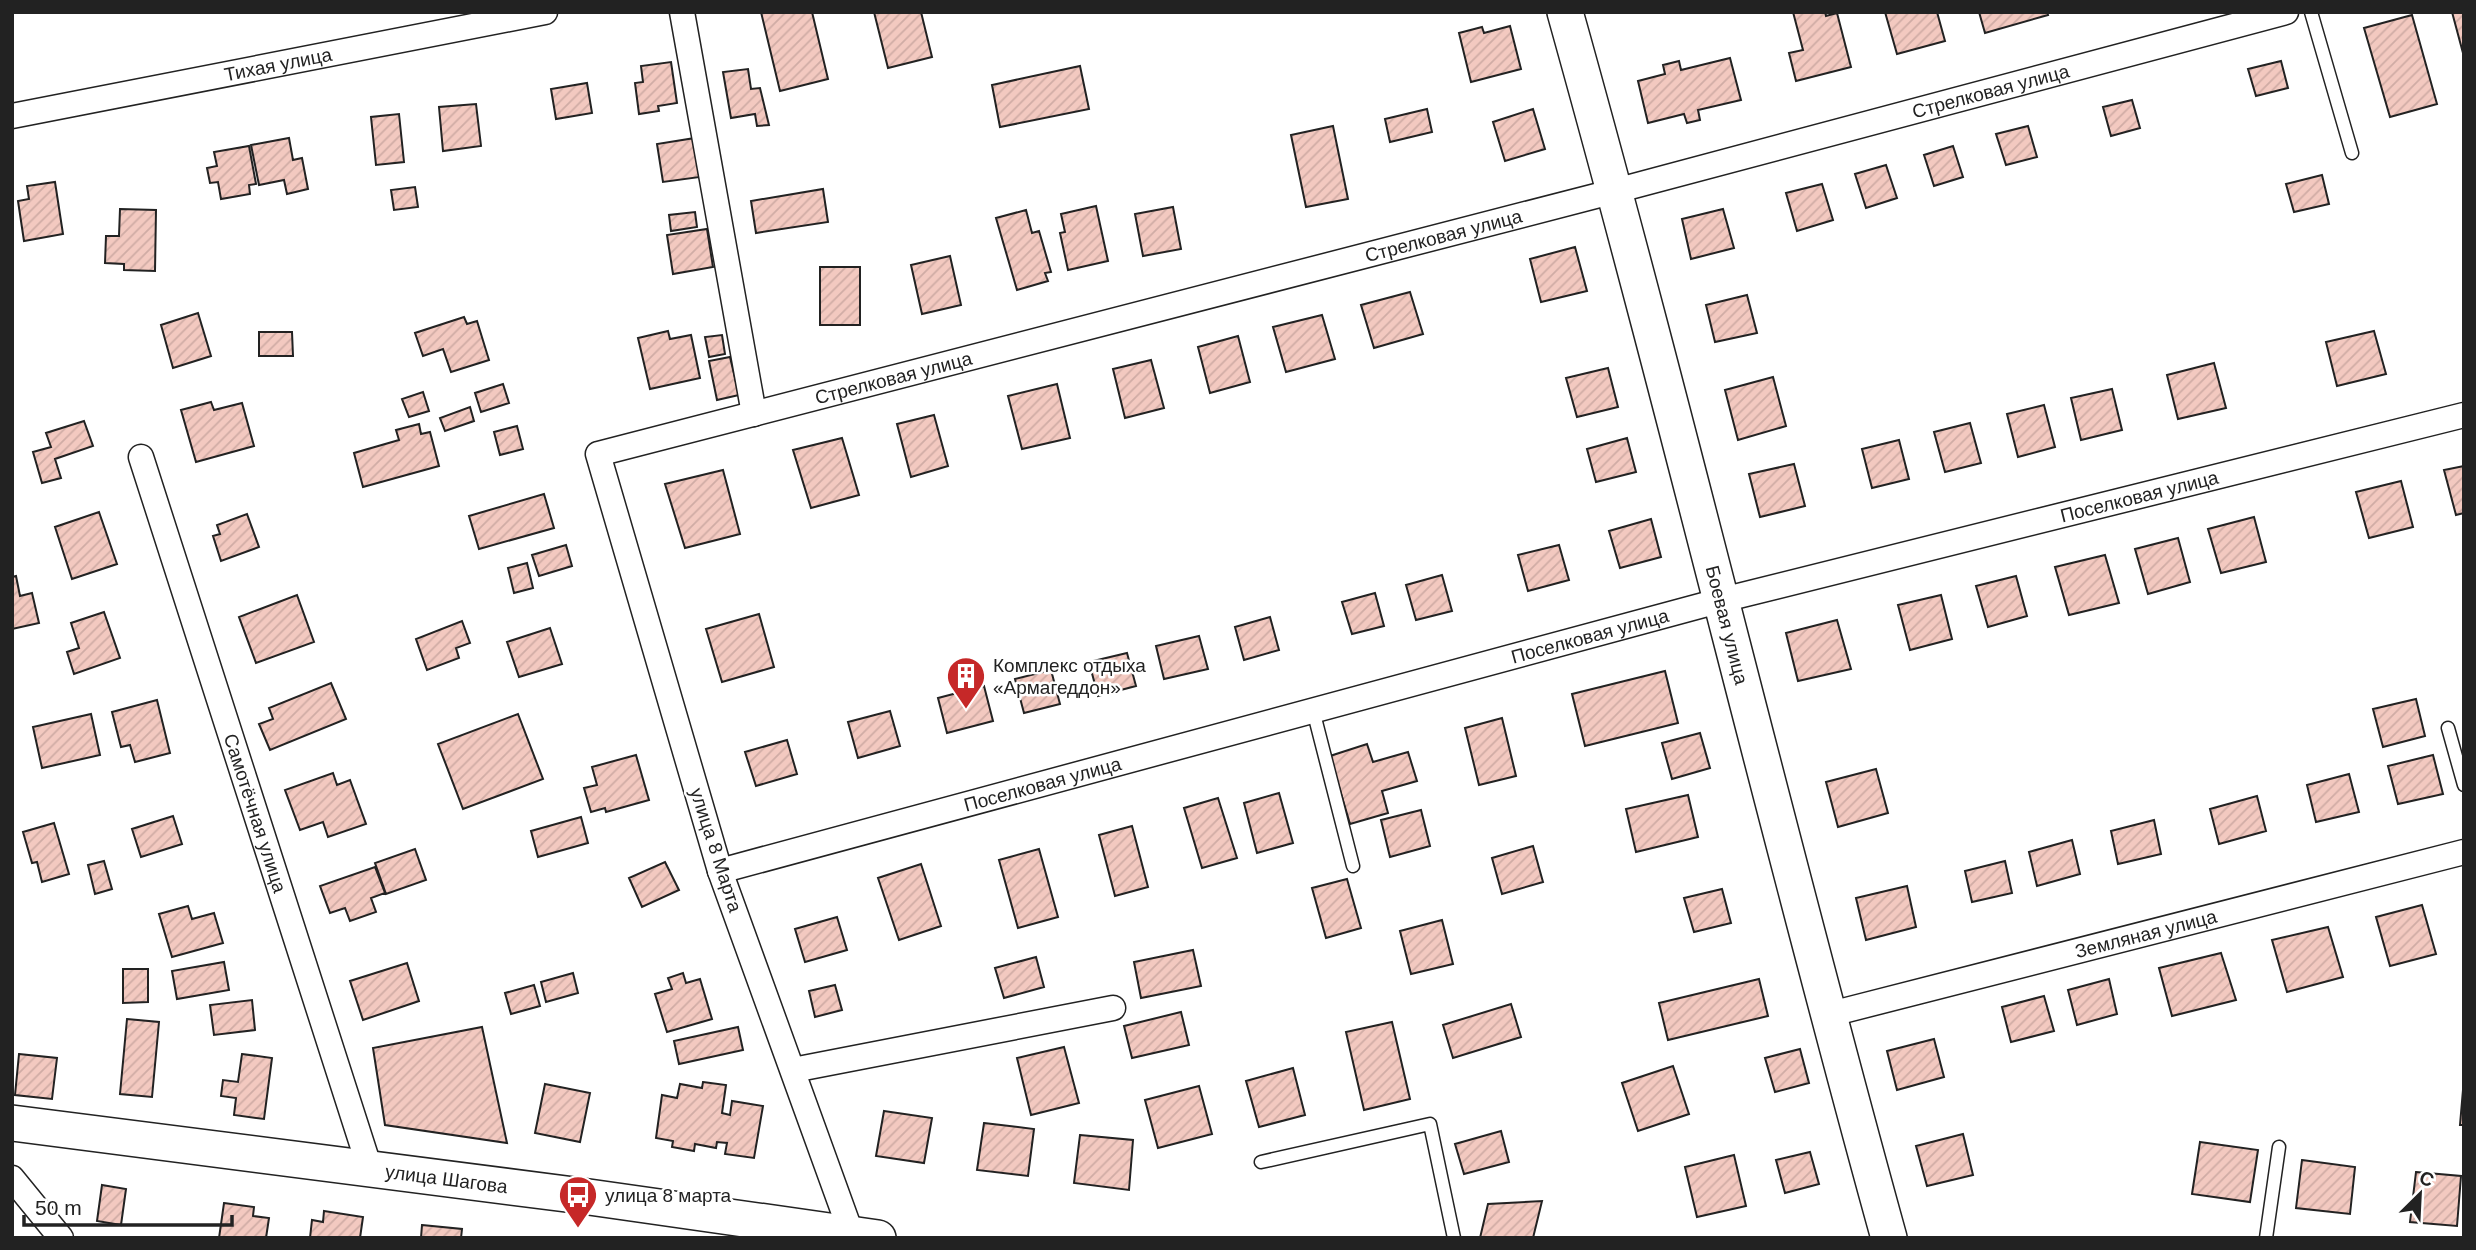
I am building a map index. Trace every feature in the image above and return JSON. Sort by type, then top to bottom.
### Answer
[{"type":"street","name":"Тихая улица","points":[[12,116],[545,12]]},
{"type":"street","points":[[682,12],[754,414]]},
{"type":"street","name":"Боевая улица","points":[[1565,12],[1615,191],[1722,600],[1827,1015],[1889,1238]]},
{"type":"street","name":"Стрелковая улица","points":[[598,454],[1615,191],[2286,12]]},
{"type":"street","name":"Поселковая улица","points":[[720,871],[1722,600],[2464,415]]},
{"type":"street","name":"улица 8 Марта","points":[[598,454],[720,871],[793,1070],[862,1237]]},
{"type":"street","name":"Самотёчная улица","points":[[142,457],[370,1169]]},
{"type":"street","name":"Земляная улица","points":[[1827,1015],[2464,852]]},
{"type":"street","points":[[793,1070],[1113,1009]]},
{"type":"street","name":"улица Шагова","points":[[12,1123],[582,1196],[862,1237]]},
{"type":"street","points":[[12,1178],[61,1238]]},
{"type":"lane","points":[[2311,12],[2352,153]]},
{"type":"lane","points":[[1313,710],[1353,866]]},
{"type":"lane","points":[[2448,727],[2464,785]]},
{"type":"lane","points":[[1261,1162],[1430,1124],[1454,1238]]},
{"type":"lane","points":[[2266,1238],[2279,1147]]},
{"type":"building","points":[[761,12],[812,12],[828,79],[780,91]]},
{"type":"building","points":[[874,12],[921,12],[932,57],[888,68]]},
{"type":"building","points":[[1793,12],[1825,12],[1826,16],[1837,13],[1851,67],[1796,81],[1789,53],[1803,50]]},
{"type":"building","points":[[1885,12],[1937,12],[1945,41],[1897,54]]},
{"type":"building","points":[[1979,12],[2047,12],[2048,15],[1985,33]]},
{"type":"building","points":[[2452,12],[2464,12],[2463,53]]},
{"type":"building","points":[[2412,15],[2437,104],[2390,117],[2364,28]]},
{"type":"building","points":[[1510,26],[1521,69],[1471,82],[1459,33],[1482,27],[1484,33]]},
{"type":"building","points":[[1730,58],[1741,100],[1698,110],[1700,120],[1687,123],[1684,114],[1648,123],[1638,81],[1665,74],[1663,65],[1679,61],[1681,70]]},
{"type":"building","points":[[2281,61],[2288,88],[2256,96],[2248,69]]},
{"type":"building","points":[[671,62],[677,103],[658,106],[659,111],[639,114],[635,83],[643,82],[641,66]]},
{"type":"building","points":[[1080,66],[1089,109],[1000,127],[992,85]]},
{"type":"building","points":[[748,69],[751,89],[760,88],[769,125],[757,126],[755,114],[731,118],[723,72]]},
{"type":"building","points":[[587,83],[592,113],[556,119],[551,89]]},
{"type":"building","points":[[2132,100],[2140,128],[2111,136],[2103,107]]},
{"type":"building","points":[[476,104],[481,146],[443,151],[439,107]]},
{"type":"building","points":[[1427,109],[1432,132],[1390,142],[1385,119]]},
{"type":"building","points":[[1533,109],[1545,149],[1505,161],[1493,122]]},
{"type":"building","points":[[399,114],[404,162],[376,165],[371,117]]},
{"type":"building","points":[[1333,126],[1348,199],[1306,207],[1291,135]]},
{"type":"building","points":[[2028,126],[2037,157],[2006,165],[1996,134]]},
{"type":"building","points":[[289,138],[293,160],[302,158],[308,189],[287,194],[284,180],[259,185],[251,145]]},
{"type":"building","points":[[695,138],[700,177],[663,182],[657,144]]},
{"type":"building","points":[[249,146],[256,184],[249,185],[250,194],[221,199],[218,182],[210,183],[207,168],[217,166],[214,152]]},
{"type":"building","points":[[1953,146],[1963,177],[1934,186],[1924,155]]},
{"type":"building","points":[[1886,165],[1897,198],[1866,208],[1855,174]]},
{"type":"building","points":[[2322,175],[2329,204],[2294,212],[2286,184]]},
{"type":"building","points":[[55,182],[63,234],[24,241],[18,201],[29,199],[27,186]]},
{"type":"building","points":[[1822,184],[1833,220],[1797,231],[1786,193]]},
{"type":"building","points":[[415,187],[418,207],[394,210],[391,190]]},
{"type":"building","points":[[823,189],[828,222],[756,233],[751,201]]},
{"type":"building","points":[[1096,206],[1108,261],[1068,270],[1060,233],[1065,232],[1061,214]]},
{"type":"building","points":[[1173,207],[1181,249],[1143,256],[1135,214]]},
{"type":"building","points":[[120,209],[156,210],[155,271],[124,270],[124,264],[105,263],[106,236],[119,236]]},
{"type":"building","points":[[1723,209],[1734,248],[1691,259],[1682,219]]},
{"type":"building","points":[[1026,210],[1032,233],[1039,231],[1051,272],[1045,273],[1048,281],[1017,290],[996,218]]},
{"type":"building","points":[[695,212],[697,227],[671,231],[669,215]]},
{"type":"building","points":[[707,229],[713,267],[673,274],[667,235]]},
{"type":"building","points":[[1575,247],[1587,291],[1541,302],[1530,259]]},
{"type":"building","points":[[950,256],[961,305],[922,314],[911,265]]},
{"type":"building","points":[[820,267],[860,267],[860,325],[820,325]]},
{"type":"building","points":[[1410,292],[1423,334],[1374,348],[1361,305]]},
{"type":"building","points":[[1747,295],[1757,333],[1715,342],[1706,305]]},
{"type":"building","points":[[198,313],[211,356],[173,368],[161,325]]},
{"type":"building","points":[[1322,315],[1335,359],[1286,372],[1273,327]]},
{"type":"building","points":[[464,317],[467,324],[477,321],[489,360],[451,372],[443,349],[423,356],[415,333]]},
{"type":"building","points":[[668,331],[670,339],[691,335],[700,378],[650,389],[638,338]]},
{"type":"building","points":[[2374,331],[2386,374],[2337,386],[2326,342]]},
{"type":"building","points":[[259,332],[292,332],[293,356],[259,356]]},
{"type":"building","points":[[722,335],[725,354],[709,357],[705,337]]},
{"type":"building","points":[[1238,336],[1250,382],[1210,393],[1198,347]]},
{"type":"building","points":[[730,357],[739,395],[717,400],[709,361]]},
{"type":"building","points":[[1151,360],[1164,408],[1125,418],[1113,369]]},
{"type":"building","points":[[2214,363],[2226,408],[2178,419],[2167,375]]},
{"type":"building","points":[[1608,368],[1618,407],[1577,417],[1566,378]]},
{"type":"building","points":[[1773,377],[1786,426],[1738,440],[1725,390]]},
{"type":"building","points":[[503,384],[509,403],[481,412],[475,393]]},
{"type":"building","points":[[1057,384],[1070,438],[1022,449],[1008,396]]},
{"type":"building","points":[[2112,389],[2122,430],[2081,440],[2071,398]]},
{"type":"building","points":[[423,392],[429,411],[409,417],[402,399]]},
{"type":"building","points":[[211,402],[214,410],[242,403],[254,446],[196,462],[181,410]]},
{"type":"building","points":[[2044,405],[2055,447],[2018,457],[2007,414]]},
{"type":"building","points":[[470,407],[474,421],[445,431],[440,418]]},
{"type":"building","points":[[934,415],[948,466],[911,477],[897,424]]},
{"type":"building","points":[[84,421],[93,446],[55,459],[61,478],[42,483],[33,452],[51,447],[46,433]]},
{"type":"building","points":[[1970,423],[1981,463],[1945,472],[1934,432]]},
{"type":"building","points":[[419,424],[421,434],[430,432],[439,466],[363,487],[354,453],[399,440],[396,430]]},
{"type":"building","points":[[517,426],[523,449],[500,455],[494,432]]},
{"type":"building","points":[[842,438],[859,495],[811,508],[793,450]]},
{"type":"building","points":[[1627,438],[1636,472],[1596,482],[1587,449]]},
{"type":"building","points":[[1899,440],[1909,479],[1872,488],[1862,449]]},
{"type":"building","points":[[1794,464],[1805,506],[1760,517],[1749,474]]},
{"type":"building","points":[[2464,466],[2464,513],[2456,515],[2444,470]]},
{"type":"building","points":[[723,470],[740,534],[685,548],[665,484]]},
{"type":"building","points":[[2401,481],[2413,527],[2369,538],[2356,492]]},
{"type":"building","points":[[544,494],[554,528],[479,549],[469,516]]},
{"type":"building","points":[[99,512],[117,564],[72,579],[55,527]]},
{"type":"building","points":[[247,514],[259,547],[221,561],[213,536],[220,534],[217,525]]},
{"type":"building","points":[[2254,517],[2266,562],[2221,573],[2208,529]]},
{"type":"building","points":[[1651,519],[1661,557],[1620,568],[1609,531]]},
{"type":"building","points":[[2178,538],[2190,582],[2148,594],[2135,549]]},
{"type":"building","points":[[566,545],[572,566],[539,576],[532,555]]},
{"type":"building","points":[[1559,545],[1569,580],[1528,591],[1518,555]]},
{"type":"building","points":[[2105,555],[2119,603],[2069,615],[2055,567]]},
{"type":"building","points":[[527,563],[533,588],[514,593],[508,568]]},
{"type":"building","points":[[1442,575],[1452,611],[1416,620],[1406,585]]},
{"type":"building","points":[[16,576],[20,596],[32,593],[39,623],[12,629],[12,577]]},
{"type":"building","points":[[2016,576],[2027,616],[1988,627],[1976,586]]},
{"type":"building","points":[[1375,593],[1384,626],[1352,634],[1342,602]]},
{"type":"building","points":[[297,595],[314,642],[256,663],[239,617]]},
{"type":"building","points":[[1941,595],[1952,639],[1910,650],[1898,605]]},
{"type":"building","points":[[104,612],[120,658],[74,674],[67,652],[79,648],[71,623]]},
{"type":"building","points":[[759,614],[774,667],[722,682],[706,629]]},
{"type":"building","points":[[1270,617],[1279,650],[1244,660],[1235,627]]},
{"type":"building","points":[[1837,620],[1851,669],[1798,681],[1786,633]]},
{"type":"building","points":[[462,621],[470,643],[456,648],[459,658],[427,670],[416,639]]},
{"type":"building","points":[[550,628],[562,664],[519,677],[507,642]]},
{"type":"building","points":[[1199,636],[1208,669],[1164,679],[1156,646]]},
{"type":"building","points":[[1127,653],[1136,686],[1098,696],[1089,662]]},
{"type":"building","points":[[1051,670],[1060,704],[1024,713],[1015,679]]},
{"type":"building","points":[[1665,671],[1678,723],[1585,746],[1572,694]]},
{"type":"building","points":[[331,683],[346,719],[270,750],[259,724],[273,719],[269,708]]},
{"type":"building","name":"Комплекс отдыха «Армагеддон»","points":[[984,686],[993,721],[947,733],[938,698]]},
{"type":"building","points":[[2416,699],[2425,736],[2383,747],[2373,709]]},
{"type":"building","points":[[157,700],[170,753],[135,762],[130,745],[121,747],[112,712]]},
{"type":"building","points":[[890,711],[900,746],[858,758],[848,722]]},
{"type":"building","points":[[91,714],[100,755],[42,768],[33,727]]},
{"type":"building","points":[[518,714],[543,779],[463,809],[438,744]]},
{"type":"building","points":[[1502,718],[1516,776],[1479,785],[1465,728]]},
{"type":"building","points":[[1700,733],[1710,768],[1672,779],[1662,743]]},
{"type":"building","points":[[787,740],[797,774],[756,786],[745,752]]},
{"type":"building","points":[[1367,744],[1373,762],[1408,752],[1417,781],[1382,791],[1388,813],[1350,824],[1330,756]]},
{"type":"building","points":[[636,755],[649,800],[606,812],[605,808],[591,812],[584,788],[597,785],[592,767]]},
{"type":"building","points":[[2433,755],[2443,794],[2398,804],[2388,766]]},
{"type":"building","points":[[1876,769],[1888,813],[1838,827],[1826,782]]},
{"type":"building","points":[[333,773],[337,785],[350,780],[366,824],[328,837],[323,822],[300,830],[285,790]]},
{"type":"building","points":[[2349,774],[2359,812],[2316,822],[2307,785]]},
{"type":"building","points":[[1279,793],[1293,843],[1257,853],[1244,803]]},
{"type":"building","points":[[1688,795],[1698,837],[1636,852],[1626,809]]},
{"type":"building","points":[[2257,796],[2266,831],[2219,844],[2210,809]]},
{"type":"building","points":[[1218,798],[1237,858],[1202,868],[1184,808]]},
{"type":"building","points":[[1421,810],[1430,846],[1390,857],[1381,820]]},
{"type":"building","points":[[173,816],[182,844],[141,857],[132,829]]},
{"type":"building","points":[[581,817],[588,843],[538,857],[531,831]]},
{"type":"building","points":[[2154,820],[2161,854],[2118,864],[2111,831]]},
{"type":"building","points":[[54,823],[69,874],[42,882],[37,862],[32,863],[23,832]]},
{"type":"building","points":[[1132,826],[1148,887],[1115,896],[1099,835]]},
{"type":"building","points":[[2072,840],[2080,874],[2037,886],[2029,852]]},
{"type":"building","points":[[1533,846],[1543,882],[1502,894],[1492,858]]},
{"type":"building","points":[[415,849],[426,880],[386,894],[375,863]]},
{"type":"building","points":[[1039,849],[1058,917],[1018,928],[999,860]]},
{"type":"building","points":[[104,861],[112,889],[95,894],[88,865]]},
{"type":"building","points":[[2005,861],[2012,893],[1972,902],[1965,871]]},
{"type":"building","points":[[665,862],[679,890],[642,907],[629,878]]},
{"type":"building","points":[[921,864],[941,926],[899,940],[878,878]]},
{"type":"building","points":[[375,867],[385,893],[371,898],[376,912],[350,921],[345,908],[330,913],[320,886]]},
{"type":"building","points":[[1347,879],[1361,928],[1326,938],[1312,888]]},
{"type":"building","points":[[1907,886],[1916,927],[1866,940],[1856,898]]},
{"type":"building","points":[[1722,889],[1731,923],[1694,932],[1684,898]]},
{"type":"building","points":[[2422,905],[2436,954],[2390,966],[2376,917]]},
{"type":"building","points":[[188,906],[192,919],[214,913],[223,943],[172,957],[159,914]]},
{"type":"building","points":[[837,917],[847,950],[805,962],[795,929]]},
{"type":"building","points":[[1442,920],[1453,964],[1411,974],[1400,931]]},
{"type":"building","points":[[2328,927],[2343,977],[2287,992],[2272,940]]},
{"type":"building","points":[[1193,950],[1201,986],[1141,998],[1134,962]]},
{"type":"building","points":[[2221,953],[2236,1000],[2172,1016],[2159,968]]},
{"type":"building","points":[[1036,957],[1044,987],[1004,998],[995,968]]},
{"type":"building","points":[[224,962],[229,990],[177,999],[172,971]]},
{"type":"building","points":[[407,963],[419,1001],[363,1020],[350,981]]},
{"type":"building","points":[[123,969],[148,969],[148,1002],[123,1003]]},
{"type":"building","points":[[573,973],[578,993],[546,1002],[541,982]]},
{"type":"building","points":[[683,973],[686,983],[700,979],[712,1019],[667,1032],[655,994],[672,989],[668,978]]},
{"type":"building","points":[[1759,979],[1768,1016],[1668,1040],[1659,1003]]},
{"type":"building","points":[[2109,979],[2117,1014],[2077,1025],[2068,990]]},
{"type":"building","points":[[534,985],[540,1006],[511,1014],[505,993]]},
{"type":"building","points":[[835,985],[842,1010],[815,1017],[809,991]]},
{"type":"building","points":[[2044,996],[2054,1031],[2011,1042],[2002,1007]]},
{"type":"building","points":[[252,1000],[255,1030],[214,1035],[210,1005]]},
{"type":"building","points":[[1511,1004],[1521,1037],[1453,1058],[1443,1025]]},
{"type":"building","points":[[1181,1012],[1189,1045],[1132,1058],[1124,1026]]},
{"type":"building","points":[[127,1019],[159,1022],[152,1097],[120,1094]]},
{"type":"building","points":[[1392,1022],[1410,1099],[1364,1110],[1346,1032]]},
{"type":"building","points":[[482,1027],[507,1143],[385,1125],[373,1048]]},
{"type":"building","points":[[738,1027],[743,1050],[679,1064],[674,1041]]},
{"type":"building","points":[[1934,1039],[1944,1077],[1897,1090],[1887,1051]]},
{"type":"building","points":[[1064,1047],[1079,1103],[1031,1115],[1017,1058]]},
{"type":"building","points":[[1800,1049],[1809,1083],[1775,1092],[1765,1058]]},
{"type":"building","points":[[19,1054],[57,1058],[52,1099],[15,1095]]},
{"type":"building","points":[[242,1054],[272,1058],[264,1119],[234,1115],[236,1098],[221,1096],[223,1080],[238,1082]]},
{"type":"building","points":[[1673,1066],[1689,1114],[1638,1131],[1622,1083]]},
{"type":"building","points":[[1293,1068],[1305,1115],[1259,1127],[1246,1081]]},
{"type":"building","points":[[2464,1078],[2464,1125],[2460,1125]]},
{"type":"building","points":[[703,1082],[726,1085],[722,1113],[730,1115],[732,1101],[763,1106],[754,1158],[725,1154],[727,1143],[717,1142],[716,1148],[695,1144],[694,1151],[672,1147],[673,1141],[656,1138],[662,1095],[677,1098],[680,1084],[702,1088]]},
{"type":"building","points":[[545,1084],[590,1093],[580,1142],[535,1133]]},
{"type":"building","points":[[1199,1086],[1212,1134],[1158,1148],[1145,1100]]},
{"type":"building","points":[[884,1111],[932,1118],[924,1163],[876,1156]]},
{"type":"building","points":[[984,1123],[1034,1129],[1028,1176],[977,1170]]},
{"type":"building","points":[[1501,1131],[1509,1162],[1464,1174],[1455,1144]]},
{"type":"building","points":[[1963,1134],[1973,1175],[1927,1186],[1916,1146]]},
{"type":"building","points":[[1080,1135],[1133,1140],[1129,1190],[1074,1183]]},
{"type":"building","points":[[2200,1142],[2258,1150],[2250,1202],[2192,1194]]},
{"type":"building","points":[[1810,1152],[1819,1184],[1785,1193],[1776,1160]]},
{"type":"building","points":[[1734,1155],[1746,1206],[1697,1217],[1685,1167]]},
{"type":"building","points":[[2302,1160],[2355,1167],[2350,1214],[2296,1208]]},
{"type":"building","points":[[2416,1172],[2461,1176],[2457,1226],[2410,1222]]},
{"type":"building","points":[[102,1185],[126,1189],[121,1225],[97,1221]]},
{"type":"building","points":[[1542,1201],[1533,1238],[1480,1238],[1488,1204]]},
{"type":"building","points":[[224,1203],[254,1207],[253,1216],[269,1218],[266,1238],[219,1238]]},
{"type":"building","points":[[324,1211],[363,1217],[360,1238],[310,1238],[312,1220],[323,1222]]},
{"type":"building","points":[[422,1225],[462,1229],[461,1238],[421,1238]]},
{"type":"place","name":"Комплекс отдыха «Армагеддон»","points":[[966,710]]},
{"type":"place","name":"улица 8 марта","points":[[578,1229]]}]
